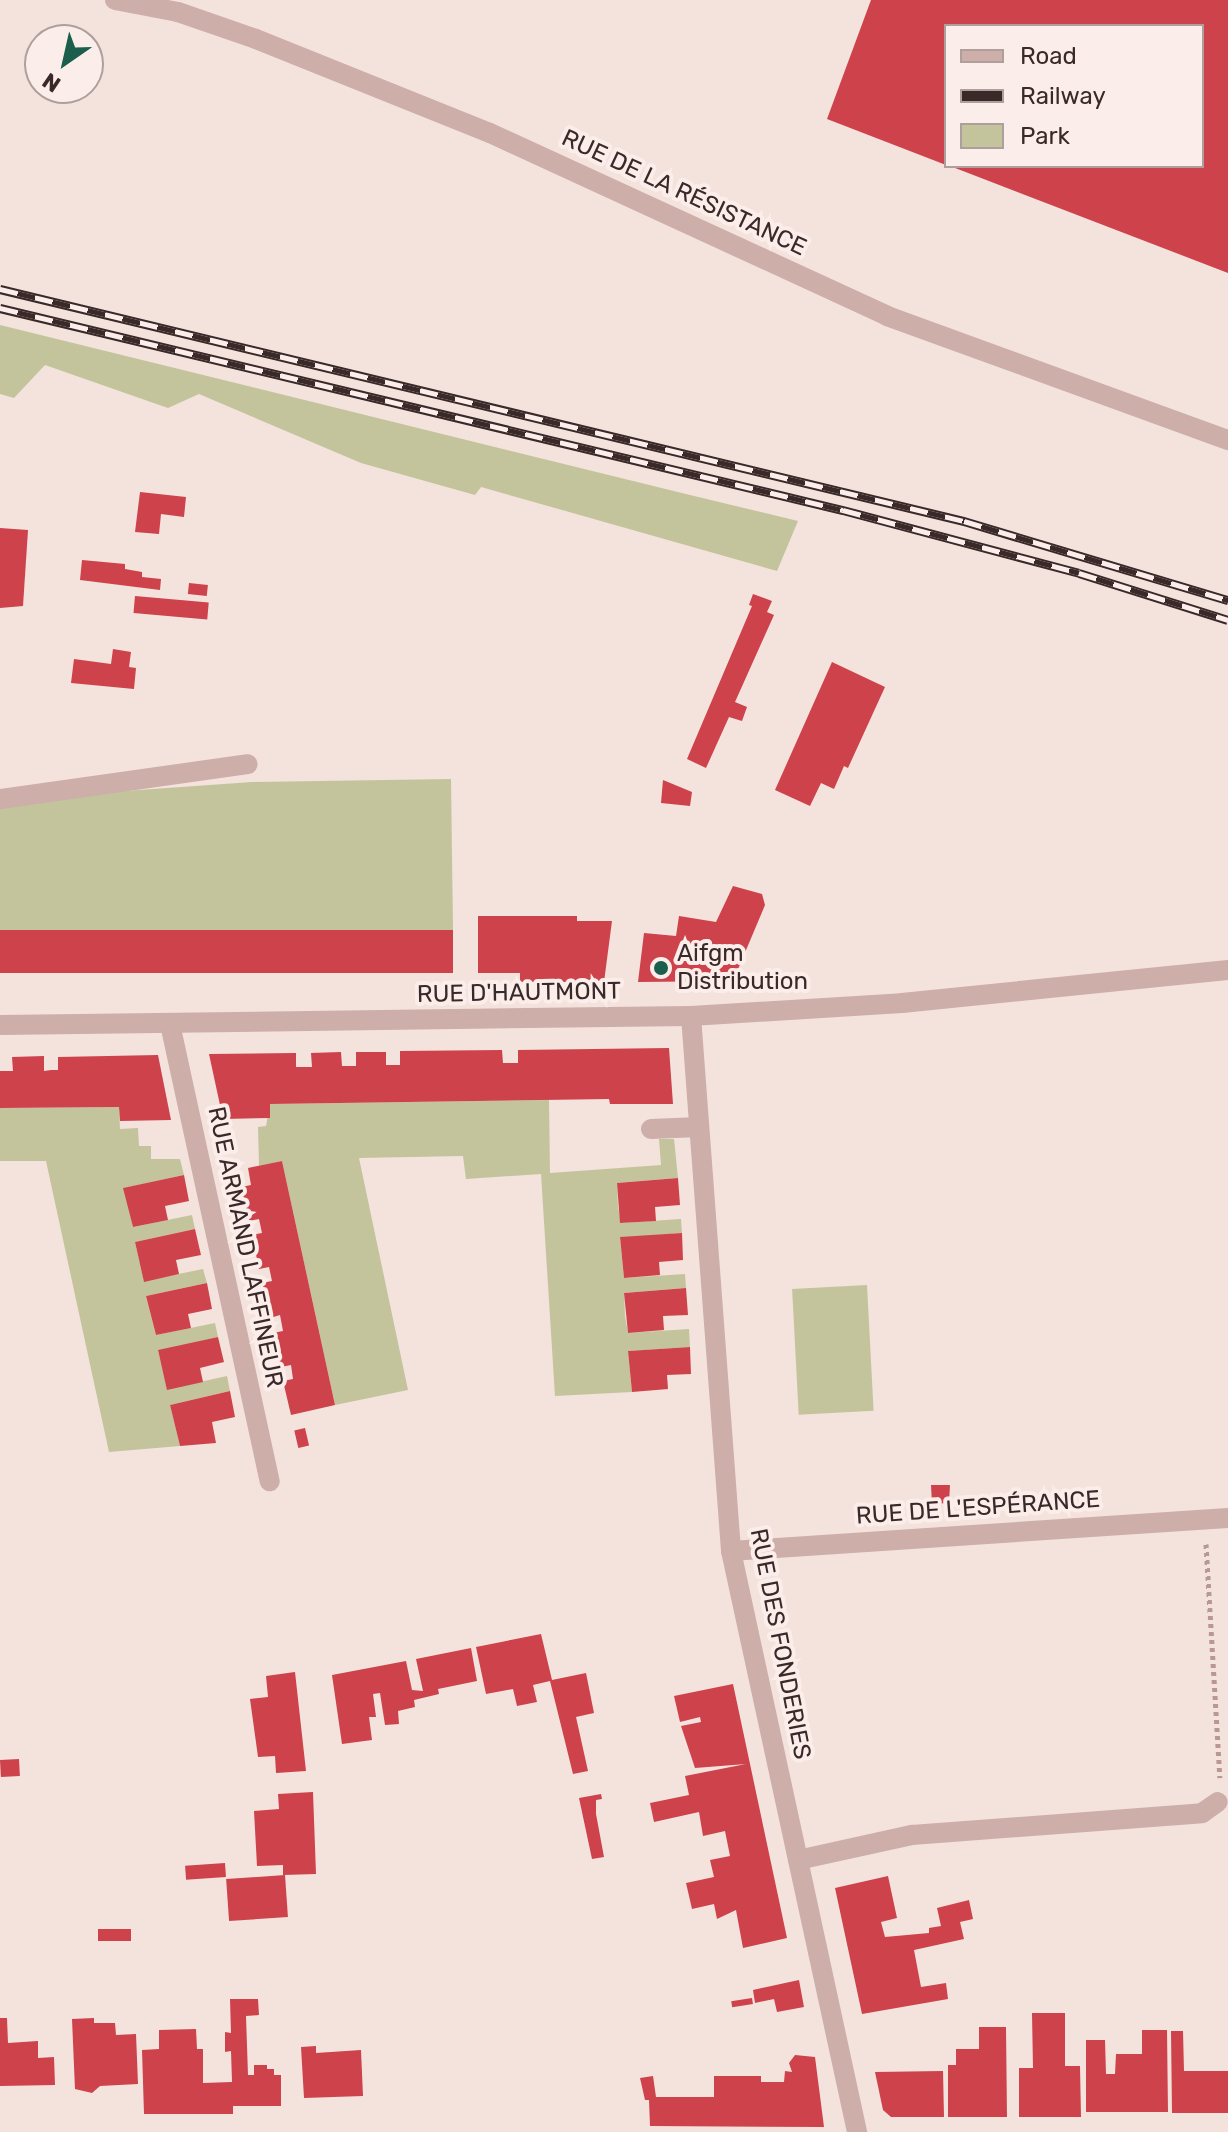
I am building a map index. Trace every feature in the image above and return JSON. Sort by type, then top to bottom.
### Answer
[{"type":"street","name":"RUE DE LA RÉSISTANCE","points":[[115,0],[178,12],[256,39],[519,146],[887,316],[1228,440]]},
{"type":"street","points":[[0,799],[248,764]]},
{"type":"street","name":"RUE D'HAUTMONT","points":[[0,1025],[691,1016],[902,1003],[1228,970]]},
{"type":"street","name":"RUE DES FONDERIES","points":[[691,1016],[731,1551],[857,2132]]},
{"type":"street","name":"RUE ARMAND LAFFINEUR","points":[[170,1024],[270,1481]]},
{"type":"street","points":[[651,1129],[699,1127]]},
{"type":"street","name":"RUE DE L'ESPÉRANCE","points":[[731,1551],[1228,1518]]},
{"type":"street","points":[[798,1860],[912,1835],[1202,1813],[1218,1802]]},
{"type":"path","points":[[1204,1520],[1221,1790],[1218,1802]]},
{"type":"green space","points":[[0,325],[798,521],[777,571],[481,487],[475,495],[361,463],[199,394],[168,408],[45,365],[14,398],[0,394]]},
{"type":"green space","points":[[451,779],[453,930],[0,934],[0,803],[39,797],[252,782]]},
{"type":"green space","points":[[549,1100],[550,1173],[661,1165],[659,1139],[674,1139],[678,1178],[617,1183],[618,1206],[621,1223],[681,1219],[682,1233],[620,1238],[624,1278],[685,1274],[686,1288],[624,1293],[625,1316],[628,1333],[689,1329],[690,1347],[628,1351],[632,1392],[555,1396],[541,1174],[466,1179],[463,1156],[359,1158],[408,1390],[335,1405],[282,1161],[259,1166],[258,1127],[266,1126],[270,1104]]},
{"type":"green space","points":[[119,1107],[120,1129],[138,1128],[139,1146],[151,1146],[151,1159],[180,1159],[184,1175],[124,1188],[133,1227],[192,1215],[195,1229],[135,1242],[144,1281],[203,1269],[207,1283],[146,1296],[156,1335],[215,1323],[218,1337],[158,1351],[168,1389],[227,1376],[230,1391],[170,1405],[180,1446],[109,1452],[46,1161],[0,1161],[0,1108]]},
{"type":"green space","points":[[867,1285],[874,1411],[799,1415],[792,1289]]},
{"type":"building","points":[[871,0],[1228,0],[1228,273],[955,168],[1204,168],[1204,24],[944,24],[944,164],[827,119]]},
{"type":"building","points":[[140,492],[186,497],[184,517],[161,514],[159,534],[135,532]]},
{"type":"building","points":[[0,528],[28,530],[23,606],[0,608]]},
{"type":"building","points":[[82,560],[125,564],[125,569],[142,572],[142,577],[161,579],[160,590],[80,580]]},
{"type":"building","points":[[189,583],[208,585],[207,596],[188,594]]},
{"type":"building","points":[[753,594],[772,601],[767,612],[774,615],[735,702],[747,707],[742,721],[729,717],[706,768],[687,759],[752,606],[749,605]]},
{"type":"building","points":[[135,596],[209,602],[207,619],[134,613]]},
{"type":"building","points":[[113,649],[131,652],[129,667],[136,668],[134,689],[71,683],[74,659],[111,664]]},
{"type":"building","points":[[832,662],[885,687],[848,768],[844,766],[834,789],[821,783],[810,806],[775,790]]},
{"type":"building","points":[[663,780],[692,792],[690,806],[661,803]]},
{"type":"building","points":[[733,886],[762,894],[765,905],[733,981],[638,982],[644,933],[676,936],[679,916],[716,922]]},
{"type":"building","points":[[478,916],[577,916],[577,921],[612,921],[604,982],[520,982],[520,973],[478,973]]},
{"type":"building","points":[[0,930],[453,930],[453,973],[0,973]]},
{"type":"building","points":[[669,1048],[673,1104],[610,1104],[609,1099],[270,1104],[270,1118],[223,1119],[209,1054],[296,1053],[296,1067],[312,1067],[311,1053],[341,1052],[342,1066],[356,1066],[356,1052],[386,1052],[386,1065],[400,1065],[400,1051],[502,1050],[503,1063],[518,1063],[518,1050]]},
{"type":"building","points":[[158,1055],[171,1120],[120,1121],[119,1107],[0,1108],[0,1071],[13,1071],[12,1057],[44,1056],[44,1071],[58,1070],[58,1057]]},
{"type":"building","points":[[282,1161],[335,1405],[291,1415],[283,1381],[293,1379],[291,1365],[281,1367],[273,1333],[283,1331],[280,1315],[270,1318],[262,1283],[272,1281],[269,1267],[259,1269],[252,1235],[262,1233],[259,1219],[249,1221],[241,1187],[251,1185],[248,1168]]},
{"type":"building","points":[[184,1175],[189,1201],[165,1206],[168,1220],[133,1227],[123,1188]]},
{"type":"building","points":[[678,1178],[680,1205],[655,1207],[656,1221],[620,1223],[617,1183]]},
{"type":"building","points":[[195,1229],[201,1255],[176,1260],[179,1274],[144,1282],[135,1242]]},
{"type":"building","points":[[682,1233],[683,1260],[659,1262],[660,1275],[624,1278],[620,1237]]},
{"type":"building","points":[[207,1283],[212,1309],[188,1314],[191,1328],[156,1335],[146,1296]]},
{"type":"building","points":[[686,1288],[688,1315],[663,1316],[664,1330],[628,1333],[624,1293]]},
{"type":"building","points":[[218,1337],[224,1362],[200,1368],[203,1382],[167,1390],[158,1350]]},
{"type":"building","points":[[690,1347],[691,1374],[667,1375],[668,1389],[632,1392],[628,1351]]},
{"type":"building","points":[[230,1391],[235,1417],[212,1422],[216,1443],[180,1446],[170,1405]]},
{"type":"building","points":[[305,1428],[309,1446],[298,1448],[294,1430]]},
{"type":"building","points":[[931,1485],[950,1485],[949,1503],[932,1504]]},
{"type":"building","points":[[541,1634],[552,1680],[586,1673],[594,1713],[576,1717],[588,1771],[573,1774],[550,1681],[533,1685],[537,1702],[517,1706],[513,1689],[486,1694],[476,1647]]},
{"type":"building","points":[[471,1648],[477,1681],[438,1689],[439,1694],[414,1700],[415,1707],[398,1711],[399,1724],[385,1725],[380,1693],[373,1694],[376,1717],[369,1717],[372,1740],[342,1744],[332,1675],[406,1661],[412,1690],[423,1691],[416,1659]]},
{"type":"building","points":[[295,1672],[306,1771],[276,1773],[275,1756],[258,1757],[250,1699],[268,1697],[266,1676]]},
{"type":"building","points":[[733,1684],[787,1938],[743,1948],[736,1910],[717,1919],[714,1904],[692,1909],[686,1883],[714,1877],[710,1860],[730,1856],[725,1831],[703,1836],[699,1812],[654,1822],[650,1803],[689,1795],[685,1776],[746,1764],[695,1768],[681,1726],[701,1722],[700,1717],[680,1722],[674,1696]]},
{"type":"building","points":[[19,1759],[20,1776],[1,1777],[0,1760]]},
{"type":"building","points":[[313,1792],[316,1874],[283,1875],[283,1865],[257,1866],[254,1811],[279,1809],[278,1794]]},
{"type":"building","points":[[601,1794],[602,1799],[596,1800],[596,1814],[604,1857],[592,1859],[579,1798]]},
{"type":"building","points":[[225,1863],[226,1877],[186,1880],[185,1866]]},
{"type":"building","points":[[285,1875],[288,1917],[229,1921],[226,1879]]},
{"type":"building","points":[[888,1876],[897,1918],[881,1922],[885,1937],[929,1933],[929,1928],[941,1926],[937,1908],[969,1900],[973,1919],[960,1922],[964,1939],[914,1950],[921,1987],[946,1983],[948,1999],[862,2014],[835,1888]]},
{"type":"building","points":[[98,1929],[131,1929],[131,1941],[98,1941]]},
{"type":"building","points":[[799,1980],[804,2007],[777,2012],[774,1999],[755,2003],[753,1990]]},
{"type":"building","points":[[752,1998],[753,2004],[732,2007],[731,2001]]},
{"type":"building","points":[[230,1999],[258,1999],[259,2015],[246,2016],[248,2075],[254,2075],[254,2065],[267,2065],[267,2069],[274,2069],[274,2075],[281,2075],[281,2106],[233,2106],[233,2114],[144,2114],[142,2050],[159,2049],[159,2030],[196,2029],[197,2049],[203,2049],[203,2083],[232,2082],[231,2051],[225,2052],[225,2032],[231,2033]]},
{"type":"building","points":[[1032,2013],[1065,2013],[1065,2066],[1080,2066],[1081,2117],[1019,2117],[1019,2068],[1033,2068]]},
{"type":"building","points":[[0,2018],[7,2018],[8,2043],[38,2041],[38,2058],[54,2057],[55,2085],[0,2086]]},
{"type":"building","points":[[94,2018],[94,2023],[115,2023],[116,2035],[136,2034],[138,2084],[100,2086],[92,2093],[75,2089],[72,2019]]},
{"type":"building","points":[[979,2027],[1006,2027],[1007,2117],[948,2117],[948,2065],[956,2065],[956,2049],[979,2049]]},
{"type":"building","points":[[1142,2030],[1167,2030],[1168,2112],[1086,2112],[1086,2040],[1105,2040],[1106,2074],[1115,2074],[1116,2054],[1142,2054]]},
{"type":"building","points":[[1171,2031],[1183,2031],[1184,2071],[1228,2071],[1228,2113],[1172,2113]]},
{"type":"building","points":[[316,2046],[316,2053],[361,2050],[363,2096],[304,2098],[301,2047]]},
{"type":"building","points":[[795,2055],[815,2057],[824,2127],[650,2126],[649,2100],[645,2100],[640,2078],[653,2076],[656,2097],[714,2097],[714,2076],[761,2076],[761,2082],[784,2082],[785,2071],[792,2072],[789,2063]]},
{"type":"building","points":[[943,2071],[944,2117],[891,2117],[883,2110],[875,2072]]},
{"type":"railway","points":[[0,289],[964,521],[1228,600]]},
{"type":"railway","points":[[0,308],[843,510],[1079,573],[1228,620]]},
{"type":"place","name":"Aifgm Distribution","points":[[661,968]]}]
